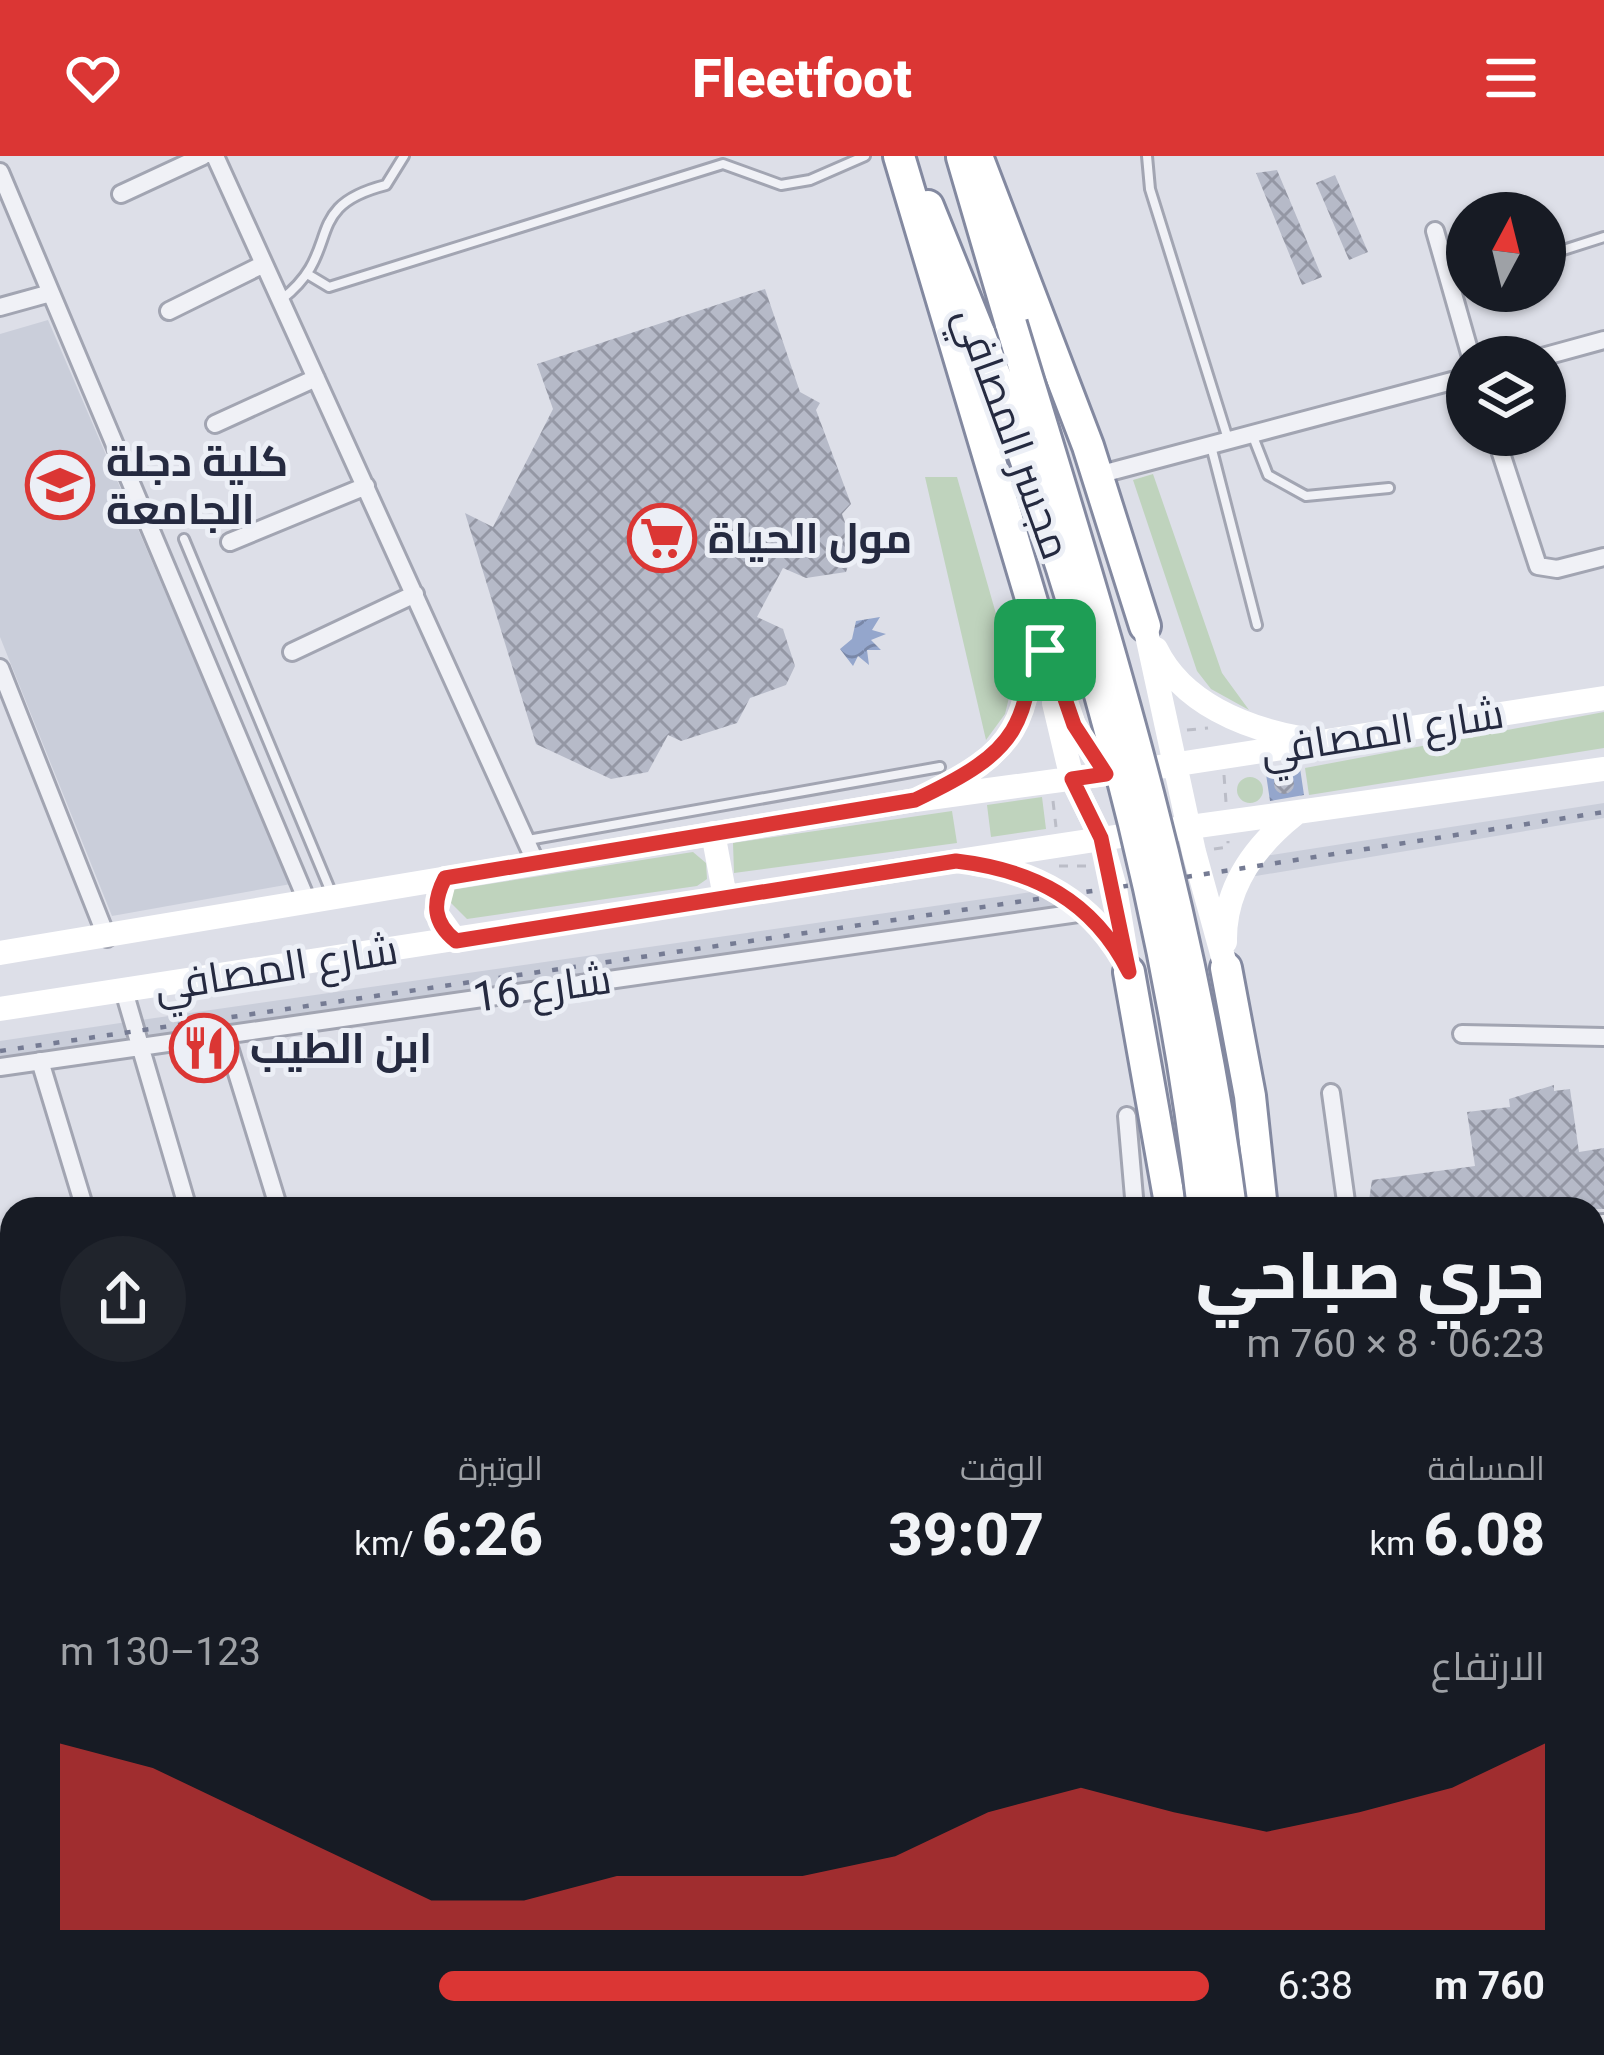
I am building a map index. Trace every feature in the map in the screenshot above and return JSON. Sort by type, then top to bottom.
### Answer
[{"type":"highway","name":"مجسر المصافي","points":[[903,156],[980,335],[1046,519],[1125,794],[1191,1099],[1202,1197]]},
{"type":"highway","points":[[903,156],[1035,612]]},
{"type":"highway","name":"مجسر المصافي","points":[[962,156],[1117,664],[1168,857],[1216,1094],[1229,1197]]},
{"type":"highway","points":[[977,156],[1098,475],[1145,626]]},
{"type":"highway","points":[[1223,957],[1250,1096],[1261,1197]]},
{"type":"highway","points":[[1127,962],[1169,1197]]},
{"type":"main road","points":[[1035,612],[1050,661],[1072,779],[1111,837],[1127,962]]},
{"type":"main road","points":[[915,800],[968,775],[996,755],[1013,732],[1025,708],[1035,612]]},
{"type":"main road","points":[[1145,626],[1183,832],[1223,957]]},
{"type":"main road","points":[[1145,626],[1161,659],[1188,689],[1225,715],[1281,734],[1344,736]]},
{"type":"main road","points":[[1138,693],[1154,659]]},
{"type":"main road","points":[[1050,661],[1073,700],[1089,709]]},
{"type":"main road","name":"شارع المصافي","points":[[0,952],[107,938],[445,878],[531,851],[713,833],[1106,774],[1074,725],[1050,661]]},
{"type":"main road","name":"شارع المصافي","points":[[1168,766],[1604,698]]},
{"type":"main road","name":"شارع المصافي","points":[[1183,832],[1604,769]]},
{"type":"main road","points":[[1223,957],[1232,893],[1268,836],[1294,815]]},
{"type":"main road","points":[[713,833],[725,897]]},
{"type":"main road","name":"شارع المصافي","points":[[0,1009],[1111,837]]},
{"type":"main road","points":[[956,861],[997,866],[1036,879],[1103,927],[1127,962]]},
{"type":"main road","points":[[445,878],[436,913],[456,941]]},
{"type":"main road","points":[[407,885],[424,915],[412,948]]},
{"type":"main road","points":[[1197,922],[1223,957]]},
{"type":"main road","points":[[1127,962],[1143,926]]},
{"type":"street","points":[[121,194],[202,156]]},
{"type":"street","points":[[215,156],[531,851]]},
{"type":"street","points":[[0,172],[4,196],[307,901]]},
{"type":"street","points":[[1435,231],[1465,336]]},
{"type":"street","points":[[169,311],[264,264]]},
{"type":"street","points":[[0,308],[47,294]]},
{"type":"street","points":[[1566,350],[1604,340]]},
{"type":"street","points":[[215,424],[316,378]]},
{"type":"street","points":[[1098,475],[1446,382]]},
{"type":"street","points":[[1503,456],[1538,566],[1557,569],[1604,556]]},
{"type":"street","points":[[230,542],[366,486]]},
{"type":"street","points":[[292,652],[415,594]]},
{"type":"street","points":[[0,668],[107,938]]},
{"type":"street","name":"شارع 16","points":[[0,1067],[1085,912]]},
{"type":"street","points":[[124,991],[184,1197]]},
{"type":"street","points":[[225,1034],[275,1197]]},
{"type":"street","points":[[1462,1034],[1604,1037]]},
{"type":"street","points":[[40,1061],[82,1197]]},
{"type":"street","points":[[1331,1093],[1345,1197]]},
{"type":"street","points":[[1127,1116],[1134,1197]]},
{"type":"lane","points":[[281,300],[309,275],[321,255],[332,210],[349,196],[386,185],[404,156]]},
{"type":"lane","points":[[309,275],[329,287],[723,164],[781,185],[810,180],[866,156]]},
{"type":"lane","points":[[1148,156],[1150,189],[1220,442],[1257,625]]},
{"type":"lane","points":[[1566,250],[1604,237]]},
{"type":"lane","points":[[1252,433],[1268,475],[1306,496],[1389,488]]},
{"type":"lane","points":[[184,539],[333,897]]},
{"type":"lane","points":[[531,851],[940,767]]},
{"type":"path","points":[[1183,832],[1228,847],[1222,759]]},
{"type":"shaded area","name":"كلية دجلة الجامعة","points":[[48,320],[291,884],[112,916],[0,637],[0,334]]},
{"type":"shaded area","points":[[1604,803],[1604,818],[1244,878],[1258,857]]},
{"type":"shaded area","points":[[1045,890],[1062,906],[144,1038],[141,1020]]},
{"type":"shaded area","points":[[127,1022],[131,1040],[0,1059],[0,1041]]},
{"type":"green space","points":[[1153,474],[1222,673],[1249,710],[1211,689],[1197,671],[1133,480]]},
{"type":"green space","points":[[925,477],[957,477],[1014,677],[1005,714],[986,740]]},
{"type":"green space","points":[[1604,712],[1604,748],[1309,795],[1305,768]]},
{"type":"green space","points":[[1250,777],[1263,790],[1250,803],[1237,790]]},
{"type":"green space","points":[[1042,797],[1046,829],[991,837],[987,805]]},
{"type":"green space","points":[[952,811],[957,843],[734,873],[733,843]]},
{"type":"green space","points":[[693,852],[706,863],[707,879],[697,886],[467,919],[449,901],[451,890]]},
{"type":"water","points":[[880,617],[872,630],[886,634],[871,640],[881,650],[867,650],[869,665],[858,656],[853,666],[840,649],[852,639],[856,621]]},
{"type":"water","points":[[1300,768],[1304,795],[1270,801],[1266,774]]},
{"type":"building","points":[[1277,170],[1322,277],[1302,285],[1256,173]]},
{"type":"building","points":[[1335,175],[1368,252],[1349,260],[1316,183]]},
{"type":"building","name":"مول الحياة","points":[[765,289],[800,392],[820,403],[816,410],[851,504],[842,514],[854,548],[846,572],[806,578],[783,568],[757,617],[783,629],[795,666],[786,685],[750,698],[737,723],[681,741],[668,735],[648,772],[611,779],[536,744],[465,513],[493,527],[553,409],[537,364]]},
{"type":"building","points":[[1284,774],[1294,784],[1284,794],[1274,784]]},
{"type":"building","points":[[1554,1085],[1554,1091],[1570,1089],[1579,1152],[1604,1148],[1604,1197],[1369,1197],[1372,1180],[1475,1166],[1467,1112],[1510,1107],[1509,1099]]},
{"type":"railway","points":[[1186,877],[1604,812]]},
{"type":"railway","points":[[0,1051],[1133,885]]},
{"type":"place","name":"كلية دجلة الجامعة","points":[[60,485]]},
{"type":"place","name":"مول الحياة","points":[[662,538]]},
{"type":"place","name":"ابن الطيب","points":[[204,1048]]},
{"type":"route","points":[[1035,612],[1045,650],[1074,725],[1106,774],[1072,779],[1101,838],[1129,972],[1103,927],[1072,900],[1036,879],[997,866],[956,861],[456,941],[440,924],[436,902],[445,878],[915,800],[968,775],[996,755],[1013,732],[1025,708],[1032,671],[1035,612]]}]
